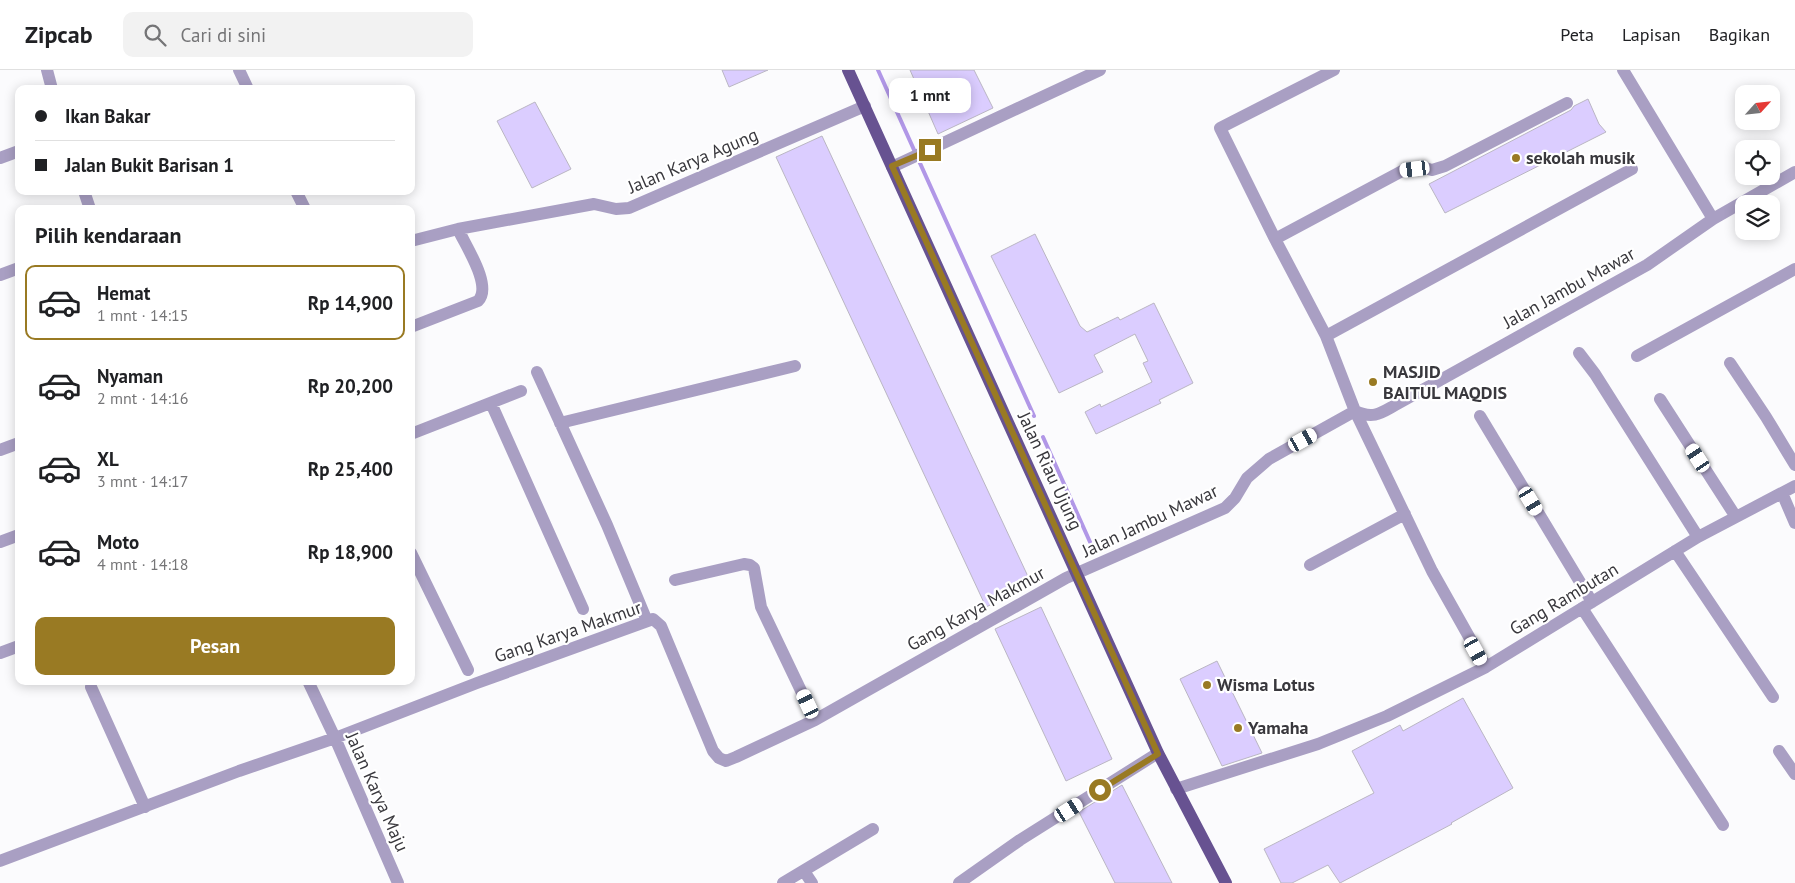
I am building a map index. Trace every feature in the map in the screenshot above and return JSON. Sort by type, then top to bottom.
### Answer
[{"type":"main road","name":"Jalan Riau Ujung","points":[[848,70],[897,165],[1158,754],[1226,883]]},
{"type":"street","points":[[47,70],[51,85]]},
{"type":"street","points":[[239,70],[246,85]]},
{"type":"street","points":[[897,165],[1100,70]]},
{"type":"street","points":[[1334,70],[1220,128],[1326,336],[1355,411],[1432,571],[1486,667]]},
{"type":"street","points":[[1623,70],[1713,219]]},
{"type":"street","points":[[1275,239],[1404,170],[1425,168],[1432,170],[1445,166],[1567,103]]},
{"type":"street","name":"Jalan Karya Agung","points":[[415,240],[458,229],[594,204],[629,208],[865,106]]},
{"type":"street","points":[[0,158],[15,152]]},
{"type":"street","points":[[1326,336],[1632,169]]},
{"type":"street","name":"Jalan Jambu Mawar","points":[[1078,574],[1225,508],[1235,498],[1247,478],[1268,459],[1355,411],[1365,416],[1373,416],[1399,402],[1647,265],[1713,219],[1795,172]]},
{"type":"street","points":[[415,325],[478,301],[481,298],[482,280],[458,229]]},
{"type":"street","points":[[0,275],[15,269]]},
{"type":"street","points":[[1637,356],[1795,269]]},
{"type":"street","points":[[1579,353],[1595,374],[1698,537]]},
{"type":"street","points":[[1730,363],[1766,417],[1795,466]]},
{"type":"street","points":[[560,423],[795,366]]},
{"type":"street","points":[[537,372],[607,525],[647,621]]},
{"type":"street","points":[[415,432],[521,391]]},
{"type":"street","points":[[1660,399],[1736,517]]},
{"type":"street","points":[[491,403],[583,609]]},
{"type":"street","points":[[1480,416],[1587,605],[1723,825]]},
{"type":"street","points":[[0,450],[15,444]]},
{"type":"street","name":"Gang Rambutan","points":[[1176,789],[1318,744],[1378,720],[1486,667],[1698,537],[1795,486]]},
{"type":"street","points":[[1782,492],[1795,523]]},
{"type":"street","points":[[1310,565],[1405,514]]},
{"type":"street","points":[[0,542],[15,536]]},
{"type":"street","points":[[1675,551],[1773,697]]},
{"type":"street","points":[[415,561],[468,670]]},
{"type":"street","points":[[675,580],[744,564],[754,568],[761,607],[815,720]]},
{"type":"street","name":"Gang Karya Makmur","points":[[0,861],[653,619],[661,626],[713,751],[719,758],[726,761],[815,720],[1066,578],[1078,574]]},
{"type":"street","points":[[0,653],[15,647]]},
{"type":"street","name":"Jalan Karya Maju","points":[[310,685],[398,883]]},
{"type":"street","points":[[91,687],[145,807]]},
{"type":"street","points":[[1779,751],[1795,774]]},
{"type":"street","points":[[958,883],[1020,840],[1158,754]]},
{"type":"street","points":[[784,883],[873,829]]},
{"type":"street","points":[[804,871],[812,883]]},
{"type":"building","points":[[722,70],[768,70],[729,87]]},
{"type":"building","points":[[910,70],[974,70],[993,108],[938,134]]},
{"type":"building","name":"sekolah musik","points":[[1588,99],[1599,124],[1606,132],[1445,213],[1429,184],[1571,110],[1574,106]]},
{"type":"building","points":[[535,102],[571,169],[532,188],[497,121]]},
{"type":"building","points":[[822,136],[1032,585],[986,607],[776,157]]},
{"type":"building","points":[[1035,234],[1080,326],[1087,332],[1118,317],[1120,320],[1154,303],[1193,383],[1159,400],[1161,403],[1096,434],[1085,412],[1100,404],[1101,407],[1152,382],[1143,363],[1148,361],[1135,334],[1094,355],[1103,372],[1059,393],[991,256]]},
{"type":"building","points":[[1041,607],[1112,759],[1066,781],[995,629]]},
{"type":"building","points":[[1217,661],[1262,753],[1222,766],[1180,679]]},
{"type":"building","points":[[1463,698],[1513,788],[1452,824],[1340,883],[1328,865],[1292,883],[1281,883],[1264,849],[1374,793],[1352,751],[1400,725],[1403,731]]},
{"type":"building","points":[[1122,785],[1172,883],[1115,883],[1079,812]]},
{"type":"waterway","points":[[878,70],[1034,416]]},
{"type":"waterway","points":[[1043,437],[1090,542]]},
{"type":"place","name":"sekolah musik","points":[[1516,158]]},
{"type":"place","name":"MASJID BAITUL MAQDIS","points":[[1373,382]]},
{"type":"place","name":"Wisma Lotus","points":[[1207,685]]},
{"type":"place","name":"Yamaha","points":[[1238,728]]},
{"type":"route","points":[[930,150],[892,166],[1158,754],[1100,790]]}]
